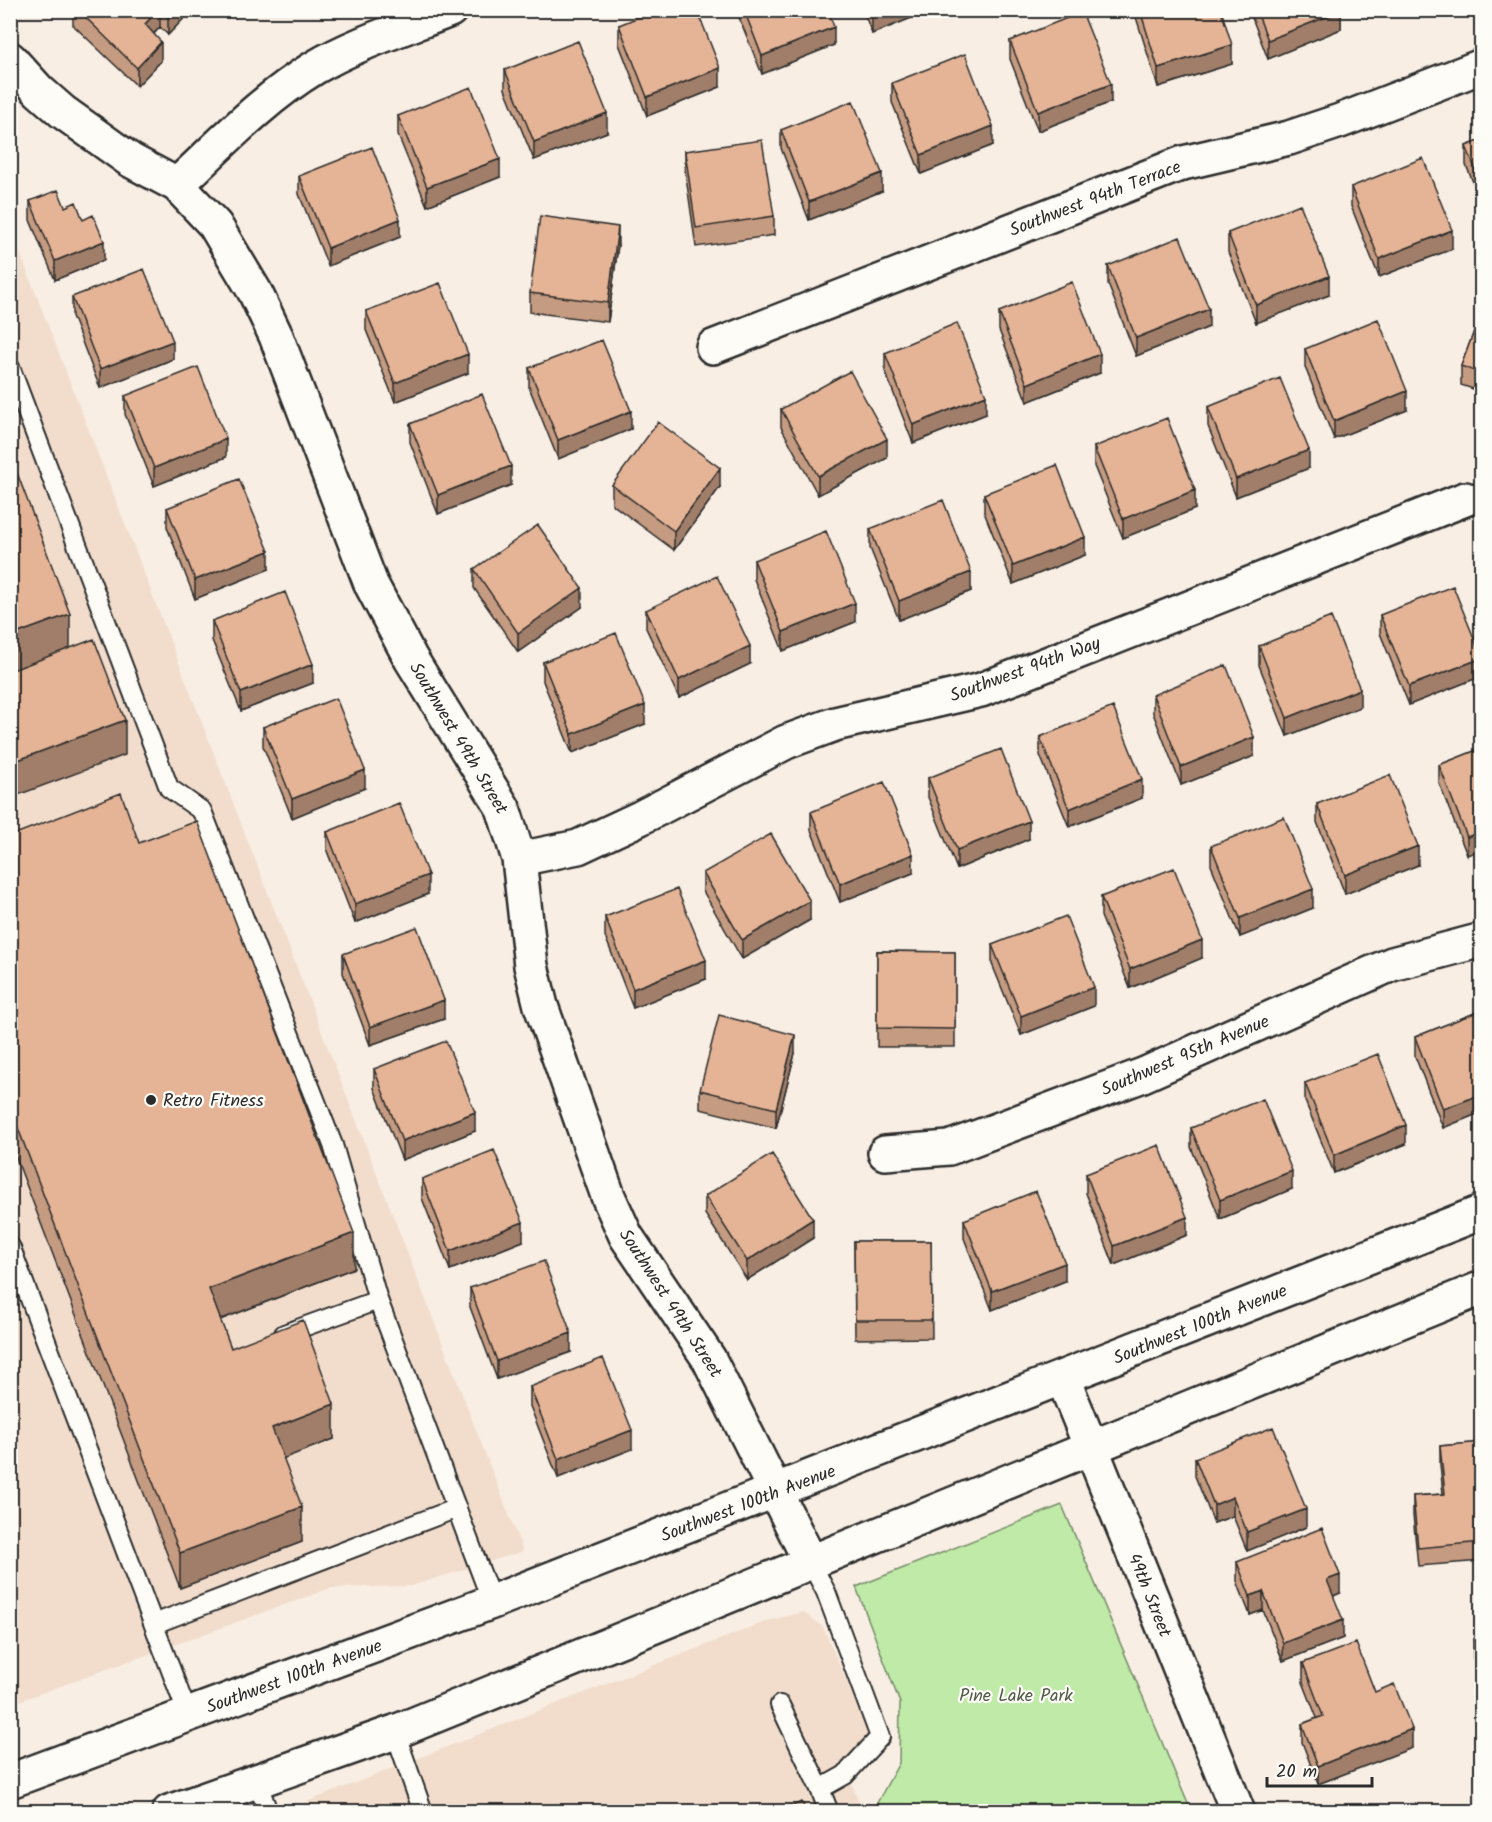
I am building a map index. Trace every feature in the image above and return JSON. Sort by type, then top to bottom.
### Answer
[{"type":"street","points":[[177,185],[285,87],[315,68],[349,51],[450,10]]},
{"type":"street","name":"Southwest 49th Street","points":[[10,59],[39,91],[63,112],[130,160],[177,185],[215,225],[255,292],[276,336],[371,584],[411,659],[493,787],[513,834],[519,859],[531,966],[541,1006],[608,1197],[626,1236],[709,1359],[811,1563]]},
{"type":"street","name":"Southwest 94th Terrace","points":[[713,347],[1183,163],[1288,138],[1340,122],[1482,66]]},
{"type":"street","name":"Southwest 94th Way","points":[[519,859],[579,847],[796,738],[835,724],[981,690],[1465,499]]},
{"type":"street","name":"Southwest 95th Avenue","points":[[885,1153],[949,1148],[1153,1071],[1392,964],[1482,940]]},
{"type":"street","name":"Southwest 100th Avenue","points":[[10,1780],[492,1602],[1482,1212]]},
{"type":"street","points":[[169,1812],[394,1731],[1482,1288]]},
{"type":"street","name":"49th Street","points":[[1063,1378],[1238,1812]]},
{"type":"lane","points":[[10,367],[169,788],[202,811],[333,1145],[378,1300],[492,1602]]},
{"type":"lane","points":[[10,1246],[188,1715]]},
{"type":"lane","points":[[266,1340],[378,1300]]},
{"type":"lane","points":[[154,1624],[457,1508]]},
{"type":"lane","points":[[811,1563],[826,1592],[880,1737],[845,1775],[820,1789]]},
{"type":"lane","points":[[780,1705],[829,1812]]},
{"type":"lane","points":[[394,1731],[423,1812]]},
{"type":"lane","points":[[256,1781],[268,1812]]},
{"type":"shaded area","points":[[10,227],[523,1551],[411,1586],[331,1588],[11,1704]]},
{"type":"shaded area","points":[[803,1612],[823,1627],[869,1732],[849,1776],[862,1811],[281,1812],[767,1621]]},
{"type":"green space","name":"Pine Lake Park","points":[[1062,1505],[1191,1811],[881,1811],[877,1803],[899,1763],[900,1703],[856,1587]]},
{"type":"building","points":[[78,10],[158,10],[145,24],[161,42],[137,68]]},
{"type":"building","points":[[162,10],[174,10],[168,17]]},
{"type":"building","points":[[656,10],[697,10],[720,68],[647,97],[619,25]]},
{"type":"building","points":[[744,10],[828,10],[834,27],[762,56]]},
{"type":"building","points":[[870,10],[884,10],[872,15]]},
{"type":"building","points":[[1140,10],[1221,10],[1232,45],[1158,68]]},
{"type":"building","points":[[1256,10],[1341,10],[1341,11],[1268,40]]},
{"type":"building","points":[[1082,12],[1111,84],[1038,112],[1010,41]]},
{"type":"building","points":[[578,41],[607,113],[534,142],[505,70]]},
{"type":"building","points":[[965,54],[993,126],[921,155],[892,83]]},
{"type":"building","points":[[471,87],[500,159],[427,187],[398,116]]},
{"type":"building","points":[[853,101],[882,173],[809,202],[781,130]]},
{"type":"building","points":[[762,140],[774,216],[696,228],[685,151]]},
{"type":"building","points":[[1482,140],[1482,186],[1466,146]]},
{"type":"building","points":[[372,147],[400,219],[328,248],[299,176]]},
{"type":"building","points":[[1423,158],[1452,230],[1379,259],[1351,187]]},
{"type":"building","points":[[58,190],[65,207],[76,202],[83,220],[93,215],[104,241],[55,261],[30,201]]},
{"type":"building","points":[[1300,204],[1329,276],[1256,305],[1228,233]]},
{"type":"building","points":[[540,216],[618,227],[608,303],[530,293]]},
{"type":"building","points":[[1180,237],[1209,309],[1136,338],[1108,266]]},
{"type":"building","points":[[144,269],[173,341],[100,369],[72,297]]},
{"type":"building","points":[[1072,282],[1100,354],[1027,384],[999,312]]},
{"type":"building","points":[[440,283],[468,354],[395,383],[366,311]]},
{"type":"building","points":[[1482,310],[1482,374],[1461,366]]},
{"type":"building","points":[[1378,319],[1407,391],[1334,421],[1305,349]]},
{"type":"building","points":[[957,323],[986,395],[913,425],[885,353]]},
{"type":"building","points":[[602,340],[631,411],[558,440],[529,368]]},
{"type":"building","points":[[198,367],[226,439],[154,468],[125,396]]},
{"type":"building","points":[[850,371],[887,439],[818,476],[781,409]]},
{"type":"building","points":[[1280,378],[1309,450],[1236,479],[1208,407]]},
{"type":"building","points":[[482,394],[511,466],[438,495],[410,424]]},
{"type":"building","points":[[1167,418],[1195,490],[1123,519],[1094,447]]},
{"type":"building","points":[[658,422],[720,468],[674,531],[612,485]]},
{"type":"building","points":[[10,454],[70,614],[10,636]]},
{"type":"building","points":[[1057,465],[1085,537],[1013,566],[984,494]]},
{"type":"building","points":[[239,479],[269,551],[195,580],[167,508]]},
{"type":"building","points":[[943,500],[971,572],[899,601],[870,529]]},
{"type":"building","points":[[538,525],[582,588],[518,633],[474,569]]},
{"type":"building","points":[[826,531],[855,603],[783,632],[754,560]]},
{"type":"building","points":[[717,576],[750,646],[679,680],[646,610]]},
{"type":"building","points":[[1453,586],[1482,658],[1409,686],[1380,615]]},
{"type":"building","points":[[285,592],[313,664],[241,693],[212,621]]},
{"type":"building","points":[[1331,617],[1360,689],[1287,718],[1259,646]]},
{"type":"building","points":[[616,633],[645,705],[572,734],[543,662]]},
{"type":"building","points":[[94,639],[125,720],[10,763],[10,671]]},
{"type":"building","points":[[1226,665],[1254,737],[1181,767],[1153,695]]},
{"type":"building","points":[[336,698],[365,770],[292,799],[263,727]]},
{"type":"building","points":[[1113,707],[1142,779],[1069,809],[1040,737]]},
{"type":"building","points":[[1482,748],[1482,831],[1467,837],[1439,765]]},
{"type":"building","points":[[1001,749],[1029,821],[957,850],[928,778]]},
{"type":"building","points":[[1390,775],[1418,846],[1345,875],[1317,804]]},
{"type":"building","points":[[884,782],[913,854],[840,884],[811,812]]},
{"type":"building","points":[[121,793],[139,843],[197,821],[354,1233],[209,1289],[231,1348],[303,1320],[334,1404],[272,1428],[302,1507],[180,1553],[10,1107],[10,836]]},
{"type":"building","points":[[399,803],[428,875],[355,904],[327,832]]},
{"type":"building","points":[[1284,817],[1313,889],[1240,918],[1211,846]]},
{"type":"building","points":[[771,834],[810,901],[742,940],[703,873]]},
{"type":"building","points":[[1174,868],[1202,940],[1130,969],[1101,897]]},
{"type":"building","points":[[677,889],[706,960],[633,989],[605,917]]},
{"type":"building","points":[[1066,916],[1094,987],[1021,1016],[992,945]]},
{"type":"building","points":[[417,927],[444,1000],[370,1027],[343,954]]},
{"type":"building","points":[[877,951],[955,952],[955,1029],[877,1028]]},
{"type":"building","points":[[1482,1010],[1482,1094],[1443,1109],[1415,1037]]},
{"type":"building","points":[[719,1015],[795,1035],[776,1109],[700,1090]]},
{"type":"building","points":[[446,1041],[475,1112],[402,1141],[374,1069]]},
{"type":"building","points":[[1378,1054],[1406,1125],[1334,1155],[1305,1083]]},
{"type":"building","points":[[1263,1099],[1292,1171],[1220,1200],[1191,1128]]},
{"type":"building","points":[[1159,1145],[1187,1217],[1114,1246],[1086,1174]]},
{"type":"building","points":[[494,1150],[523,1222],[450,1251],[422,1179]]},
{"type":"building","points":[[772,1154],[813,1219],[747,1261],[705,1196]]},
{"type":"building","points":[[1036,1191],[1065,1263],[992,1291],[964,1220]]},
{"type":"building","points":[[854,1241],[931,1241],[932,1320],[855,1320]]},
{"type":"building","points":[[544,1261],[571,1333],[497,1361],[470,1288]]},
{"type":"building","points":[[603,1358],[632,1430],[558,1459],[530,1387]]},
{"type":"building","points":[[1273,1427],[1306,1509],[1247,1532],[1233,1497],[1214,1505],[1195,1458]]},
{"type":"building","points":[[1482,1442],[1482,1542],[1418,1548],[1413,1496],[1445,1494],[1440,1446]]},
{"type":"building","points":[[1322,1528],[1340,1575],[1327,1580],[1343,1620],[1283,1643],[1263,1591],[1250,1596],[1237,1562]]},
{"type":"building","points":[[1482,1636],[1482,1660],[1473,1639]]},
{"type":"building","points":[[1356,1643],[1375,1692],[1394,1684],[1412,1729],[1318,1766],[1302,1724],[1323,1716],[1303,1663]]},
{"type":"building","points":[[802,1802],[806,1812],[777,1812]]},
{"type":"place","name":"Retro Fitness","points":[[151,1100]]}]
